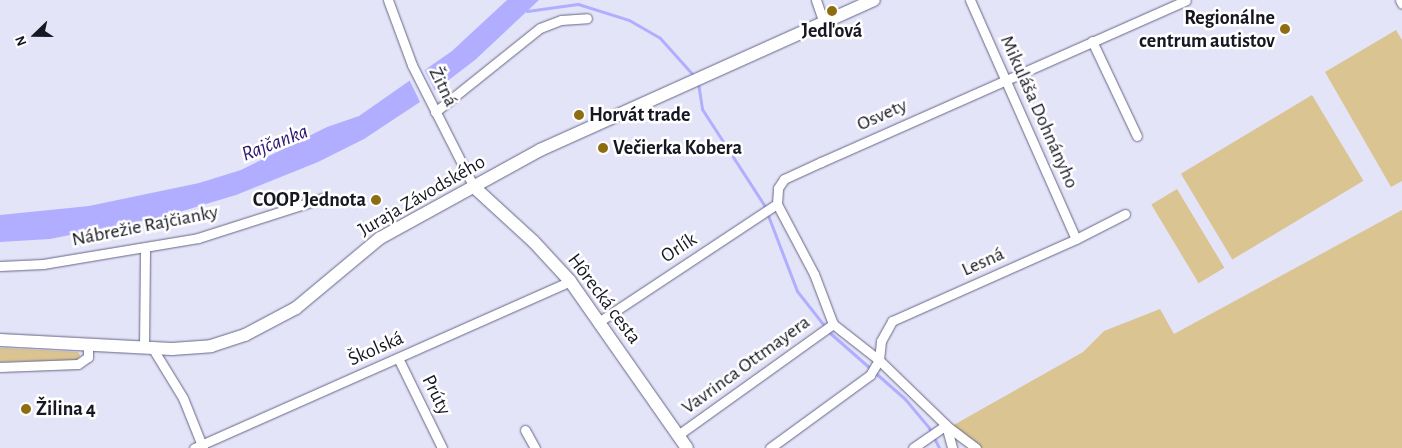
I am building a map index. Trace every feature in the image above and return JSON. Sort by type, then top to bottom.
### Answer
[{"type":"street","name":"Žitná","points":[[388,0],[412,65],[474,187]]},
{"type":"street","points":[[816,0],[824,23]]},
{"type":"street","name":"Juraja Závodského","points":[[0,340],[149,349],[211,346],[262,328],[312,296],[380,238],[540,150],[874,0]]},
{"type":"street","name":"Mikuláša Dohnányho","points":[[970,0],[1076,239]]},
{"type":"street","name":"Osvety","points":[[770,209],[778,188],[784,179],[1186,0]]},
{"type":"street","points":[[1400,0],[1402,4]]},
{"type":"street","points":[[433,109],[540,28],[561,20],[587,18]]},
{"type":"street","points":[[1092,41],[1137,136]]},
{"type":"street","name":"Hôrecká cesta","points":[[474,187],[534,242],[570,281],[600,321],[687,448]]},
{"type":"street","name":"Nábrežie Rajčianky","points":[[0,266],[43,264],[145,249],[198,238],[323,198]]},
{"type":"street","points":[[770,209],[814,274],[829,328],[875,368],[976,448]]},
{"type":"street","name":"Orlík","points":[[600,321],[770,209]]},
{"type":"street","name":"Lesná","points":[[875,368],[881,341],[892,321],[1076,239],[1125,214]]},
{"type":"street","points":[[145,249],[149,349],[182,398],[200,447]]},
{"type":"street","name":"Školská","points":[[200,447],[570,281]]},
{"type":"street","name":"Vavrinca Ottmayera","points":[[678,435],[829,328]]},
{"type":"street","points":[[0,368],[78,364],[88,357],[88,345]]},
{"type":"street","name":"Prúty","points":[[398,358],[442,448]]},
{"type":"street","points":[[770,448],[875,368]]},
{"type":"street","points":[[913,448],[946,425]]},
{"type":"street","points":[[946,425],[952,448]]},
{"type":"street","points":[[525,430],[534,448]]},
{"type":"shaded area","points":[[507,0],[539,0],[475,60],[420,102],[364,139],[318,162],[236,195],[166,216],[50,239],[0,242],[0,215],[89,206],[199,183],[241,170],[327,127],[359,116],[452,51]]},
{"type":"shaded area","points":[[1396,30],[1402,40],[1402,181],[1391,187],[1325,72]]},
{"type":"shaded area","points":[[1312,95],[1364,181],[1232,260],[1181,174]]},
{"type":"shaded area","points":[[1177,189],[1224,268],[1199,283],[1151,204]]},
{"type":"shaded area","points":[[1402,210],[1402,448],[977,448],[950,427],[1083,352],[1104,331],[1160,309],[1174,334]]},
{"type":"shaded area","points":[[0,348],[78,352],[80,355],[78,360],[0,362]]},
{"type":"pier","points":[[424,69],[436,93],[421,104],[409,79]]},
{"type":"waterway","points":[[527,11],[578,4],[629,20],[660,38],[695,77]]},
{"type":"waterway","points":[[698,83],[702,109],[764,205],[797,291],[830,333],[905,399],[929,428],[939,448]]},
{"type":"place","name":"Jedľová","points":[[832,11]]},
{"type":"place","name":"Regionálne centrum autistov","points":[[1285,29]]},
{"type":"place","name":"Horvát trade","points":[[579,115]]},
{"type":"place","name":"Večierka Kobera","points":[[603,148]]},
{"type":"place","name":"COOP Jednota","points":[[376,200]]},
{"type":"place","name":"Žilina 4","points":[[26,409]]},
{"type":"water label","name":"Rajčanka","points":[[275,143]]}]
